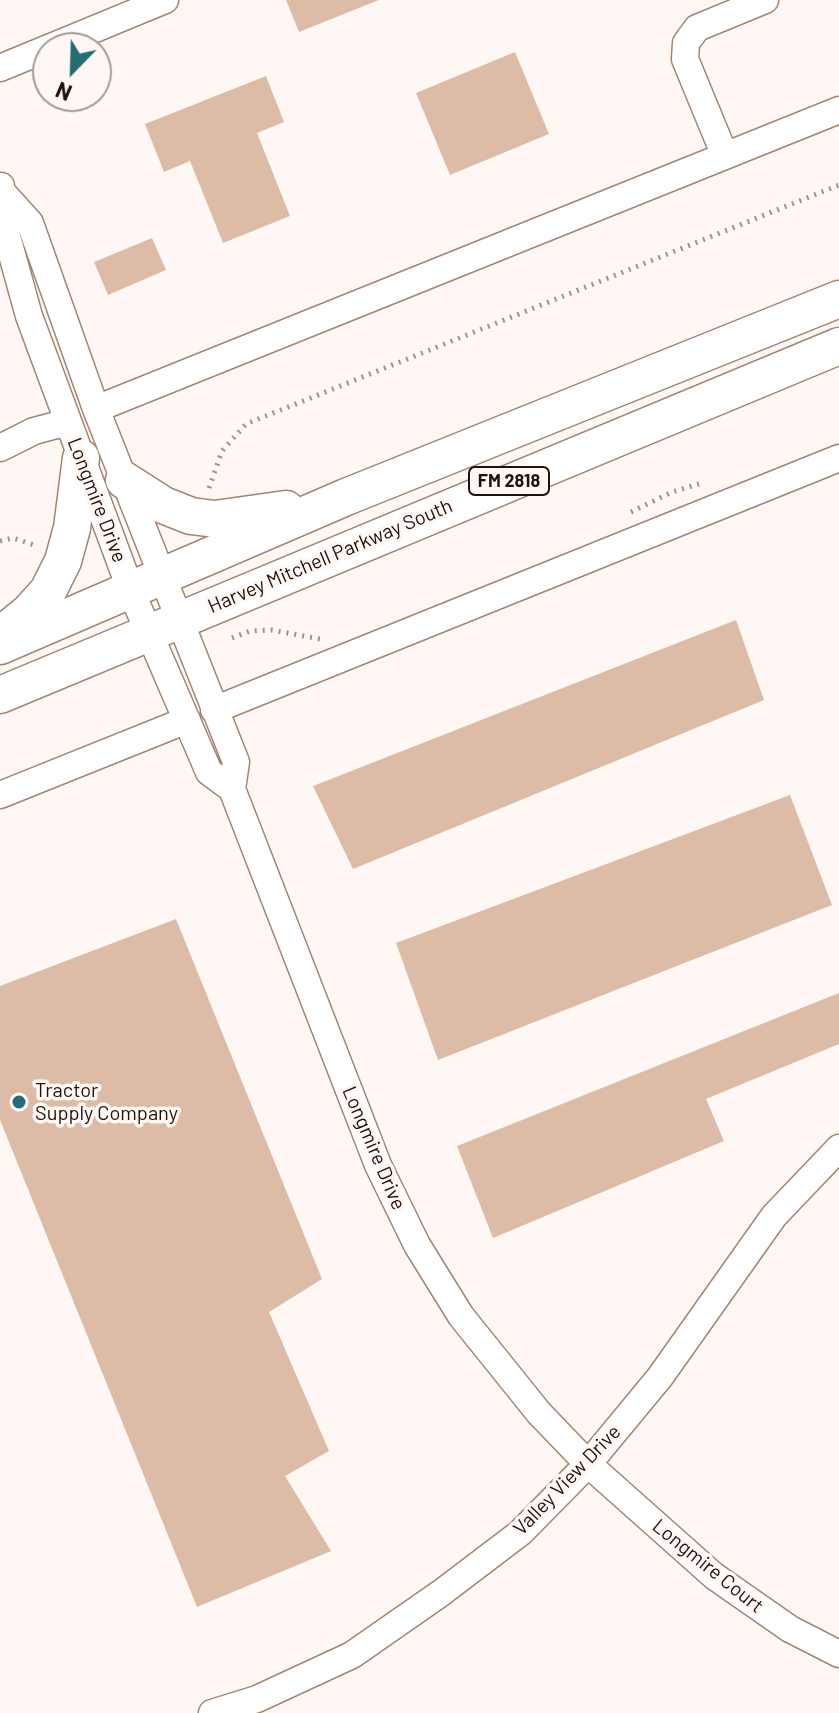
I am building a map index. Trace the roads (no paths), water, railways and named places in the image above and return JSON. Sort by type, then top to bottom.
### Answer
[{"type":"highway","name":"FM 2818","points":[[0,646],[346,497],[839,299]]},
{"type":"highway","name":"Harvey Mitchell Parkway South","points":[[0,695],[839,346]]},
{"type":"highway","points":[[0,635],[28,613],[48,591],[63,561],[70,536],[81,458]]},
{"type":"highway","points":[[124,480],[163,505],[215,519],[246,517],[346,497]]},
{"type":"street","points":[[0,68],[165,0]]},
{"type":"street","points":[[725,156],[685,59],[686,43],[697,28],[765,0]]},
{"type":"street","points":[[96,409],[839,110]]},
{"type":"street","name":"Longmire Drive","points":[[1,190],[30,223],[124,480],[147,584]]},
{"type":"street","name":"Longmire Drive","points":[[1,190],[3,222],[29,316],[81,458],[147,584],[164,625],[214,710],[236,762],[232,789],[378,1165],[417,1245],[461,1316],[539,1413],[588,1464]]},
{"type":"street","points":[[0,448],[34,431],[68,422]]},
{"type":"street","points":[[214,710],[839,458]]},
{"type":"street","name":"Longmire Drive","points":[[164,625],[187,720],[209,772],[232,789]]},
{"type":"street","points":[[0,795],[187,720]]},
{"type":"street","name":"Valley View Drive","points":[[212,1713],[257,1699],[352,1655],[520,1533],[588,1464],[660,1377],[774,1216],[839,1148]]},
{"type":"street","name":"Longmire Court","points":[[588,1464],[714,1576],[790,1629],[839,1654]]},
{"type":"place","name":"Tractor Supply Company","points":[[19,1102]]}]
